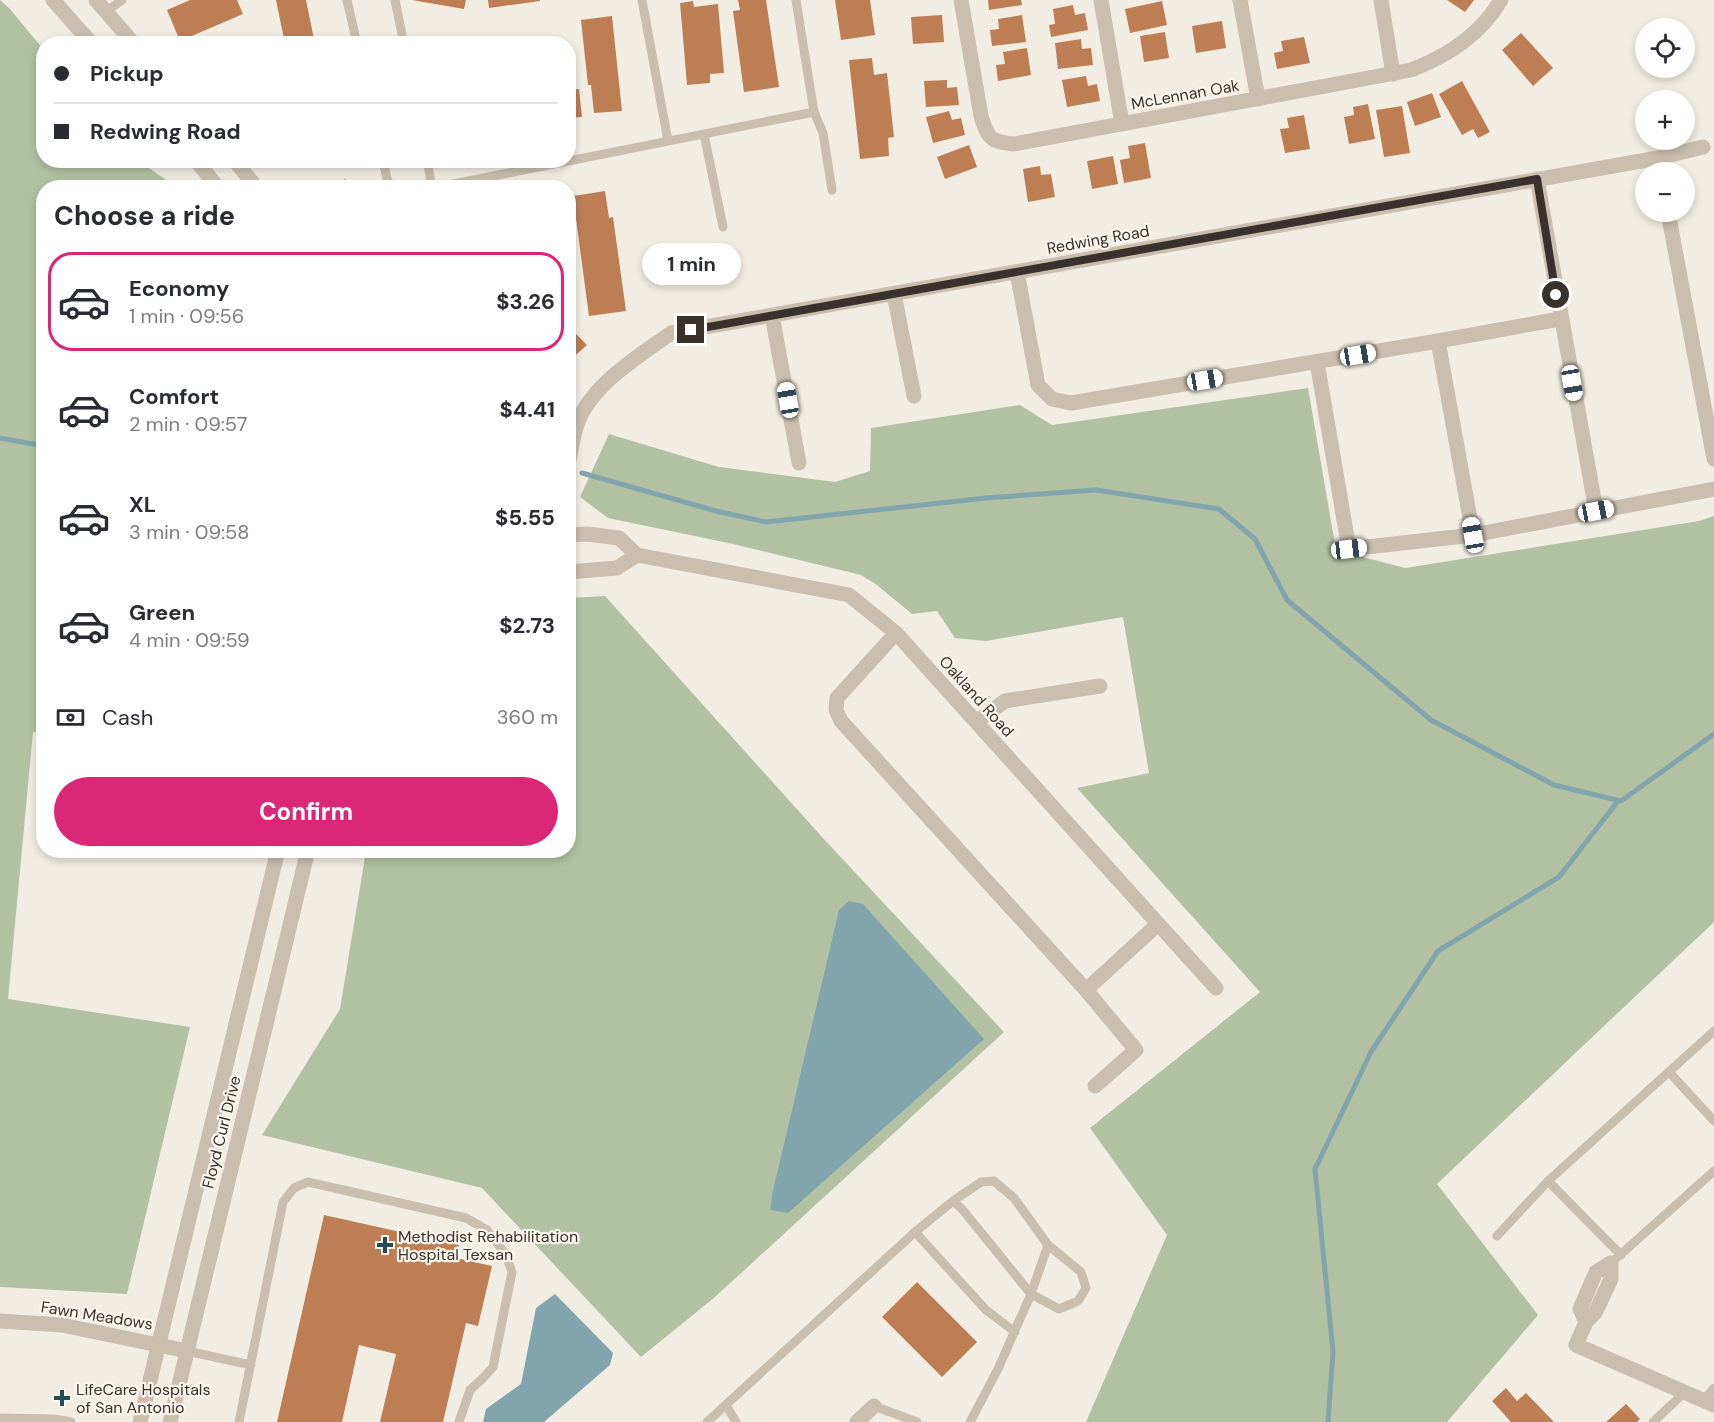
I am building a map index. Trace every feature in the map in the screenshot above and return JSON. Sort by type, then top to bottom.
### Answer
[{"type":"street","points":[[53,0],[85,36]]},
{"type":"street","points":[[96,0],[127,36]]},
{"type":"street","name":"McLennan Oak","points":[[961,0],[981,116],[987,134],[999,142],[1014,144],[1393,74],[1432,62],[1456,48],[1479,28],[1501,0]]},
{"type":"street","points":[[1101,0],[1122,124]]},
{"type":"street","points":[[1240,0],[1258,99]]},
{"type":"street","points":[[1381,0],[1393,74]]},
{"type":"street","name":"Redwing Road","points":[[1667,162],[1703,147]]},
{"type":"street","points":[[202,168],[212,180]]},
{"type":"street","points":[[241,168],[250,180]]},
{"type":"street","name":"Redwing Road","points":[[576,426],[593,396],[617,372],[671,333],[1537,179],[1635,168]]},
{"type":"street","points":[[1537,179],[1596,511]]},
{"type":"street","points":[[1670,222],[1714,459]]},
{"type":"street","points":[[1017,272],[1038,385],[1052,399],[1071,403],[1560,318]]},
{"type":"street","points":[[894,294],[914,396]]},
{"type":"street","points":[[772,315],[799,464]]},
{"type":"street","points":[[1438,341],[1473,535]]},
{"type":"street","points":[[1317,362],[1349,549],[1473,535],[1714,489]]},
{"type":"street","name":"Oakland Road","points":[[576,535],[619,538],[638,555],[849,595],[896,633],[1216,988]]},
{"type":"street","points":[[576,571],[617,568],[638,555]]},
{"type":"street","points":[[896,633],[837,698],[836,710],[841,722],[1086,990],[1136,1050],[1095,1086]]},
{"type":"street","points":[[976,722],[1005,701],[1100,686]]},
{"type":"street","name":"Floyd Curl Drive","points":[[140,1422],[276,858]]},
{"type":"street","name":"Floyd Curl Drive","points":[[170,1422],[306,858]]},
{"type":"street","points":[[1086,990],[1158,924]]},
{"type":"street","points":[[1616,1259],[1596,1272],[1580,1309],[1586,1322],[1576,1345],[1709,1403]]},
{"type":"street","name":"Fawn Meadows","points":[[0,1321],[62,1325],[187,1351]]},
{"type":"street","points":[[857,1422],[874,1407]]},
{"type":"lane","points":[[106,12],[122,0]]},
{"type":"lane","points":[[347,0],[355,36]]},
{"type":"lane","points":[[395,0],[402,36]]},
{"type":"lane","points":[[642,0],[668,141]]},
{"type":"lane","points":[[796,0],[814,112],[823,133],[832,190]]},
{"type":"lane","points":[[576,159],[814,112]]},
{"type":"lane","points":[[704,134],[723,227]]},
{"type":"lane","points":[[473,180],[533,168]]},
{"type":"lane","points":[[1497,1236],[1548,1181],[1714,1030]]},
{"type":"lane","points":[[1669,1072],[1714,1121]]},
{"type":"lane","points":[[1548,1181],[1616,1259],[1714,1171]]},
{"type":"lane","points":[[707,1422],[915,1232],[953,1201],[981,1182],[994,1181],[1014,1198],[1048,1245],[1081,1272],[1086,1288],[1078,1301],[1059,1309],[1032,1294],[953,1201]]},
{"type":"lane","points":[[239,1422],[282,1202],[294,1188],[308,1182],[466,1218],[487,1230],[506,1255],[512,1272],[493,1366],[470,1390],[459,1422]]},
{"type":"lane","points":[[915,1232],[986,1310],[1015,1332]]},
{"type":"lane","points":[[970,1422],[998,1369],[1032,1294],[1048,1245]]},
{"type":"lane","points":[[187,1351],[251,1365]]},
{"type":"lane","points":[[1709,1403],[1714,1388]]},
{"type":"lane","points":[[1653,1422],[1684,1393]]},
{"type":"lane","points":[[726,1405],[736,1422]]},
{"type":"lane","points":[[874,1407],[917,1422]]},
{"type":"lane","points":[[0,1418],[54,1419],[71,1422]]},
{"type":"green space","points":[[0,0],[36,41],[36,168],[149,168],[166,180],[36,180],[36,732],[33,732],[8,999],[190,1027],[127,1294],[0,1287]]},
{"type":"green space","points":[[1308,388],[1336,550],[1405,568],[1699,521],[1714,516],[1714,922],[1437,1184],[1538,1315],[1447,1422],[1086,1422],[1167,1235],[1090,1128],[1260,992],[1077,788],[1149,773],[1123,617],[986,641],[955,638],[937,611],[912,614],[861,575],[733,544],[608,518],[580,497],[609,434],[719,467],[835,482],[870,471],[871,428],[1020,405],[1052,425]]},
{"type":"green space","points":[[605,596],[822,837],[1004,1032],[715,1297],[641,1357],[482,1188],[262,1135],[340,1009],[365,858],[576,858],[576,598]]},
{"type":"water","points":[[849,901],[863,904],[984,1039],[788,1213],[770,1210],[839,910]]},
{"type":"water","points":[[555,1294],[613,1353],[610,1365],[544,1422],[483,1422],[486,1409],[521,1384],[536,1308]]},
{"type":"building","points":[[190,0],[237,0],[243,14],[192,36],[178,36],[167,10]]},
{"type":"building","points":[[276,0],[306,0],[313,36],[283,36]]},
{"type":"building","points":[[412,0],[466,0],[464,9]]},
{"type":"building","points":[[488,0],[540,0],[540,1],[489,8]]},
{"type":"building","points":[[738,0],[766,0],[779,87],[744,92],[733,11],[740,10]]},
{"type":"building","points":[[835,0],[870,0],[875,35],[841,40]]},
{"type":"building","points":[[988,0],[1021,0],[1022,5],[989,10]]},
{"type":"building","points":[[1447,0],[1474,0],[1465,12]]},
{"type":"building","points":[[693,1],[694,7],[718,4],[724,73],[710,74],[710,83],[687,85],[680,3]]},
{"type":"building","points":[[1162,1],[1167,25],[1130,33],[1125,9]]},
{"type":"building","points":[[1073,5],[1075,15],[1085,13],[1088,30],[1051,37],[1049,25],[1055,24],[1053,9]]},
{"type":"building","points":[[942,15],[944,42],[913,44],[911,17]]},
{"type":"building","points":[[1022,15],[1026,42],[992,46],[990,30],[999,29],[998,19]]},
{"type":"building","points":[[612,16],[622,111],[594,113],[591,85],[588,85],[581,20]]},
{"type":"building","points":[[1222,21],[1226,48],[1196,53],[1192,26]]},
{"type":"building","points":[[1165,32],[1169,58],[1144,62],[1140,36]]},
{"type":"building","points":[[1521,33],[1553,68],[1533,86],[1502,50]]},
{"type":"building","points":[[1304,37],[1310,63],[1277,69],[1274,53],[1283,51],[1281,41]]},
{"type":"building","points":[[1081,39],[1082,49],[1091,48],[1093,65],[1058,69],[1055,43]]},
{"type":"building","points":[[1027,48],[1031,75],[998,81],[996,65],[1005,64],[1003,52]]},
{"type":"building","points":[[872,58],[874,75],[887,73],[894,137],[888,138],[889,156],[860,159],[849,60]]},
{"type":"building","points":[[1086,76],[1088,86],[1097,84],[1100,101],[1067,107],[1062,80]]},
{"type":"building","points":[[947,80],[947,88],[957,87],[959,105],[926,107],[924,81]]},
{"type":"building","points":[[1462,81],[1490,132],[1478,138],[1473,129],[1462,135],[1439,94]]},
{"type":"building","points":[[576,89],[579,89],[582,117],[576,117]]},
{"type":"building","points":[[1432,93],[1441,117],[1415,126],[1407,102]]},
{"type":"building","points":[[1368,104],[1375,139],[1349,144],[1344,117],[1354,115],[1353,107]]},
{"type":"building","points":[[1402,106],[1410,153],[1384,157],[1376,110]]},
{"type":"building","points":[[949,111],[952,120],[961,118],[965,135],[933,143],[926,117]]},
{"type":"building","points":[[1304,115],[1310,149],[1285,153],[1280,129],[1289,128],[1287,118]]},
{"type":"building","points":[[1145,143],[1151,178],[1124,183],[1120,160],[1130,158],[1128,146]]},
{"type":"building","points":[[969,145],[977,167],[945,179],[937,157]]},
{"type":"building","points":[[1113,156],[1118,184],[1092,189],[1087,161]]},
{"type":"building","points":[[1040,166],[1041,175],[1051,174],[1055,197],[1028,202],[1023,169]]},
{"type":"building","points":[[605,191],[609,218],[613,217],[626,311],[589,316],[576,218],[576,196]]},
{"type":"building","points":[[576,334],[587,345],[576,355]]},
{"type":"building","points":[[324,1215],[459,1245],[456,1258],[492,1266],[478,1326],[466,1323],[443,1422],[380,1422],[396,1354],[359,1345],[342,1422],[277,1422]]},
{"type":"building","points":[[917,1282],[977,1342],[942,1377],[882,1317]]},
{"type":"building","points":[[1506,1388],[1517,1401],[1526,1393],[1554,1422],[1511,1422],[1492,1401]]},
{"type":"building","points":[[1626,1404],[1640,1419],[1637,1422],[1606,1422]]},
{"type":"waterway","points":[[0,438],[36,445]]},
{"type":"waterway","points":[[582,473],[716,511],[766,522],[986,498],[1096,490],[1219,509],[1255,539],[1287,600],[1431,720],[1554,785],[1621,801]]},
{"type":"waterway","points":[[1328,1422],[1333,1352],[1315,1169],[1371,1052],[1438,951],[1559,877],[1618,801],[1714,734]]},
{"type":"place","name":"Methodist Rehabilitation Hospital Texsan","points":[[385,1245]]},
{"type":"place","name":"LifeCare Hospitals of San Antonio","points":[[62,1398]]},
{"type":"route","points":[[691,330],[1537,179],[1556,295]]}]
